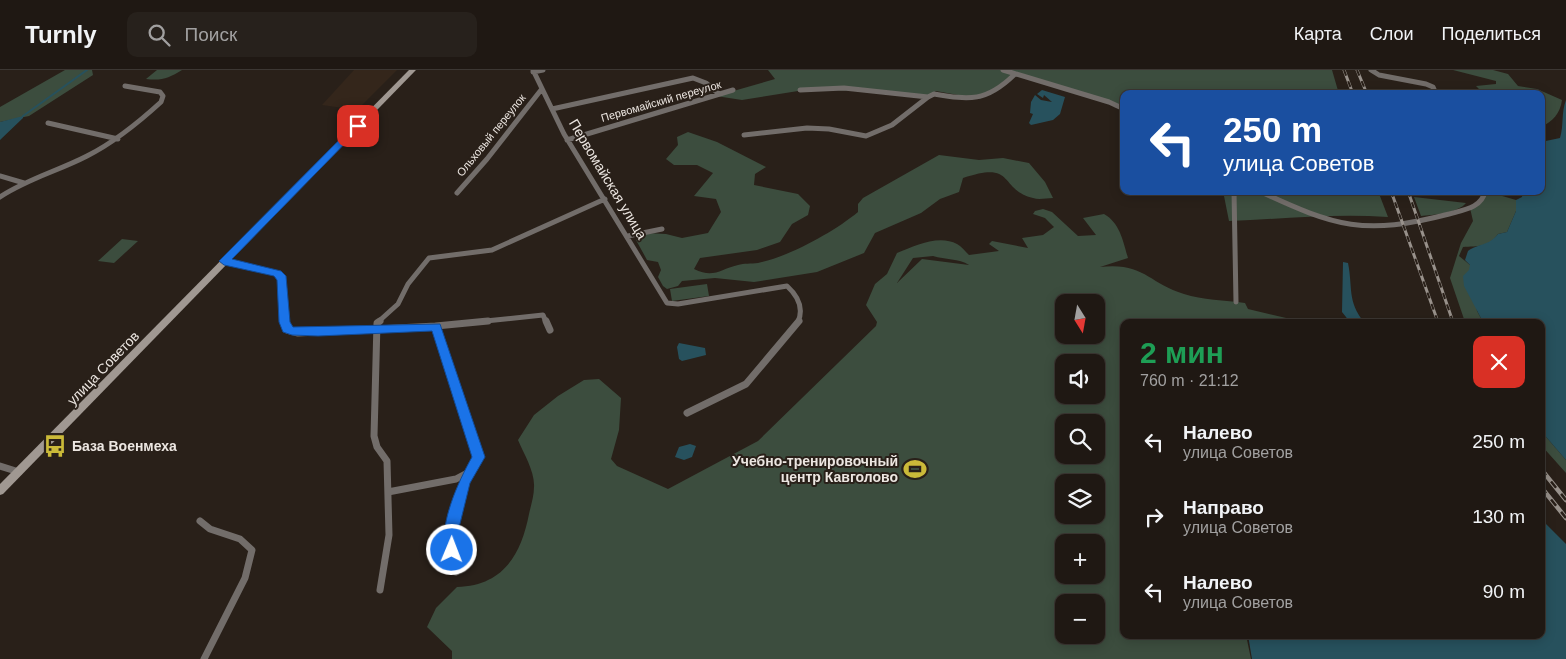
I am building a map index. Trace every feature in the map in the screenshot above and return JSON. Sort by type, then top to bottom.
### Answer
[{"type":"main road","name":"улица Советов","points":[[0,491],[413,70]]},
{"type":"street","points":[[533,71],[543,70]]},
{"type":"street","points":[[1003,70],[1014,75],[1109,102],[1120,107]]},
{"type":"street","points":[[1371,70],[1380,76],[1426,84],[1433,87],[1434,90]]},
{"type":"street","name":"Первомайская улица","points":[[533,71],[568,140],[667,303],[678,304],[787,286],[797,296],[801,312],[798,322],[746,384],[687,413]]},
{"type":"street","points":[[744,135],[780,128],[829,129],[865,136],[887,128],[909,115],[928,97],[934,94],[981,100],[1005,84],[1014,75]]},
{"type":"street","points":[[552,109],[693,78],[706,83],[719,94]]},
{"type":"street","points":[[0,197],[24,183],[75,163],[118,139],[130,131],[161,102],[163,96],[160,92],[125,86]]},
{"type":"street","points":[[800,90],[844,88],[928,97]]},
{"type":"street","name":"Ольховый переулок","points":[[457,193],[487,159],[541,90]]},
{"type":"street","name":"Первомайский переулок","points":[[568,140],[733,90]]},
{"type":"street","points":[[48,123],[118,139]]},
{"type":"street","points":[[0,176],[13,178],[24,183]]},
{"type":"street","points":[[1234,195],[1236,302]]},
{"type":"street","points":[[1268,195],[1318,217],[1346,226],[1368,227],[1403,223],[1470,208],[1480,202],[1484,195]]},
{"type":"street","points":[[380,590],[388,551],[388,492],[387,461],[377,447],[374,436],[377,323],[398,304],[408,284],[429,258],[492,250],[605,199]]},
{"type":"street","points":[[628,236],[662,229]]},
{"type":"street","points":[[224,261],[277,274],[282,278],[284,322],[287,330],[298,333],[436,326],[543,315],[550,330]]},
{"type":"street","points":[[388,492],[447,481],[467,474],[472,470],[479,457],[436,326]]},
{"type":"street","points":[[0,466],[19,472]]},
{"type":"street","points":[[456,572],[449,540],[467,474]]},
{"type":"street","points":[[200,521],[206,527],[224,535],[239,538],[252,550],[245,578],[204,659]]},
{"type":"shaded area","points":[[354,70],[397,70],[357,110],[322,105]]},
{"type":"green space","points":[[65,70],[92,70],[93,75],[29,116],[0,122],[0,107]]},
{"type":"green space","points":[[157,70],[182,70],[157,80],[146,79]]},
{"type":"green space","points":[[768,70],[1332,70],[1338,90],[1120,90],[1120,105],[1014,74],[980,99],[936,91],[927,96],[895,92],[800,89],[798,91],[742,100],[716,96],[775,79]]},
{"type":"green space","points":[[1453,70],[1493,70],[1508,74],[1518,86],[1539,90],[1480,90],[1476,86],[1496,84],[1496,81]]},
{"type":"green space","points":[[1545,93],[1562,100],[1558,113],[1545,124]]},
{"type":"green space","points":[[688,132],[717,142],[766,167],[755,174],[754,185],[798,194],[810,206],[808,215],[792,224],[780,242],[757,250],[700,258],[694,269],[701,272],[712,273],[740,264],[758,263],[796,250],[848,220],[858,212],[858,204],[863,198],[939,155],[979,160],[1003,158],[1029,163],[1045,182],[1053,198],[1033,198],[1022,194],[999,174],[991,172],[980,173],[963,178],[959,192],[940,199],[921,213],[875,233],[864,253],[817,272],[754,282],[715,278],[682,281],[678,286],[667,289],[658,277],[661,270],[658,262],[647,260],[636,240],[646,233],[666,234],[682,238],[708,233],[721,212],[716,199],[694,196],[713,173],[697,165],[674,165],[666,159],[678,145],[677,137]]},
{"type":"green space","points":[[1224,195],[1380,195],[1388,217],[1328,216],[1229,221]]},
{"type":"green space","points":[[1483,195],[1499,195],[1516,200],[1516,211],[1507,232],[1498,234],[1487,244],[1463,247],[1459,256],[1470,265],[1477,311],[1481,319],[1464,319],[1450,278],[1461,243],[1473,221],[1470,208],[1480,202]]},
{"type":"green space","points":[[1414,197],[1466,203],[1451,211],[1421,216]]},
{"type":"green space","name":"Учебно-тренировочный центр Кавголово","points":[[1043,209],[1052,212],[1078,236],[1096,235],[1083,218],[1104,214],[1117,227],[1128,258],[1100,267],[1115,266],[1136,270],[1184,294],[1206,299],[1245,303],[1248,309],[1290,319],[1120,319],[1120,639],[1247,639],[1251,659],[452,659],[452,651],[427,627],[436,608],[457,587],[487,581],[507,566],[515,555],[525,529],[534,487],[531,469],[518,440],[534,415],[558,396],[584,380],[599,379],[621,398],[619,430],[611,459],[617,466],[668,489],[758,441],[876,326],[877,322],[866,305],[875,284],[887,274],[897,253],[927,242],[942,240],[957,244],[969,255],[999,251],[989,244],[992,241],[1028,248],[1022,238],[1043,235],[1054,227],[1045,218],[1033,214],[1035,211]],"holes":[[[938,257],[961,261],[969,265],[922,259],[897,283],[913,258]]]},
{"type":"green space","points":[[122,239],[138,241],[114,263],[98,261]]},
{"type":"green space","points":[[707,284],[709,296],[672,301],[670,289]]},
{"type":"green space","points":[[1545,436],[1566,460],[1566,473],[1545,449]]},
{"type":"water","points":[[1042,90],[1065,97],[1060,114],[1053,120],[1031,125],[1029,123],[1033,114],[1030,113],[1031,102],[1035,95],[1041,100],[1052,102],[1044,95],[1043,98],[1037,94]]},
{"type":"water","points":[[1566,100],[1566,460],[1545,436],[1545,319],[1481,319],[1464,286],[1463,276],[1469,270],[1470,265],[1465,260],[1468,251],[1491,241],[1498,234],[1507,232],[1516,211],[1516,200],[1522,195],[1545,195],[1545,141],[1560,138]]},
{"type":"water","points":[[23,116],[23,118],[0,140],[0,122]]},
{"type":"water","points":[[1343,262],[1348,263],[1353,301],[1362,319],[1348,319],[1342,312]]},
{"type":"water","points":[[679,343],[705,348],[706,355],[682,361],[679,359],[677,347]]},
{"type":"water","points":[[690,444],[696,446],[692,457],[684,460],[675,457],[679,447]]},
{"type":"water","points":[[1545,523],[1566,544],[1566,659],[1252,659],[1249,639],[1545,639]]},
{"type":"waterway","points":[[23,116],[87,70]]},
{"type":"railway","points":[[1344,70],[1352,90]]},
{"type":"railway","points":[[1357,70],[1365,90]]},
{"type":"railway","points":[[1392,195],[1437,319]]},
{"type":"railway","points":[[1409,195],[1452,319]]},
{"type":"railway","points":[[1545,474],[1566,500]]},
{"type":"railway","points":[[1545,492],[1566,518]]},
{"type":"place","name":"База Военмеха","points":[[55,446]]},
{"type":"place","name":"Учебно-тренировочный центр Кавголово","points":[[915,469]]},
{"type":"route","points":[[358,126],[224,261],[277,274],[282,278],[284,322],[287,330],[298,333],[436,326],[479,457],[472,470],[467,474],[464,482],[449,540],[452,550]]}]
